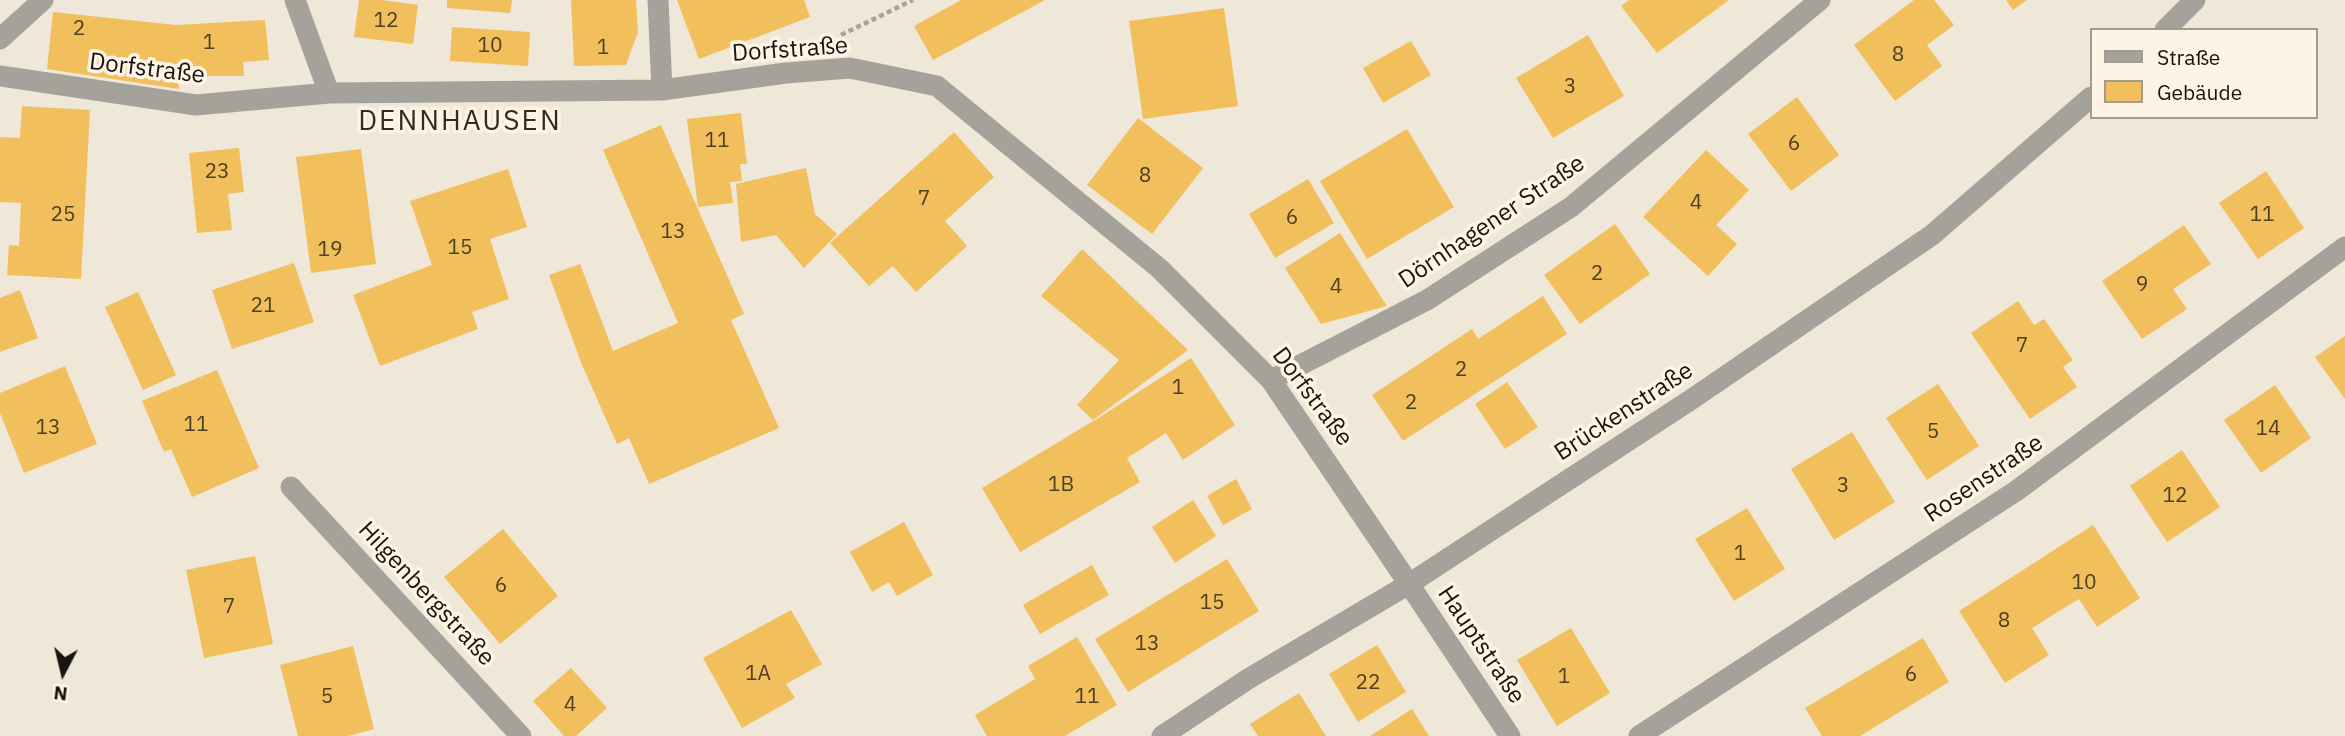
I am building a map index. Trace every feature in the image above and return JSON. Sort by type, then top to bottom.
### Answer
[{"type":"street","points":[[0,39],[43,0]]},
{"type":"street","points":[[295,0],[329,93]]},
{"type":"street","points":[[658,0],[662,90]]},
{"type":"street","name":"Dörnhagener Straße","points":[[1272,380],[1427,300],[1571,207],[1820,0]]},
{"type":"street","points":[[2167,28],[2195,0]]},
{"type":"street","name":"Dorfstraße","points":[[0,76],[196,105],[329,93],[662,90],[850,68],[937,86],[1160,269],[1272,380],[1409,584]]},
{"type":"street","name":"Brückenstraße","points":[[1162,736],[1248,679],[1409,584],[1692,400],[1932,235],[2090,98]]},
{"type":"street","name":"Rosenstraße","points":[[1639,736],[2016,491],[2345,247]]},
{"type":"street","name":"Hilgenbergstraße","points":[[291,487],[522,736]]},
{"type":"street","name":"Hauptstraße","points":[[1409,584],[1510,736]]},
{"type":"path","points":[[831,69],[841,33],[913,0]]},
{"type":"building","points":[[359,0],[418,5],[413,44],[354,37]]},
{"type":"building","points":[[447,0],[512,0],[510,13],[447,8]]},
{"type":"building","points":[[571,0],[636,0],[638,32],[626,65],[574,66]]},
{"type":"building","points":[[677,0],[804,0],[810,17],[699,59]]},
{"type":"building","points":[[961,0],[1045,0],[933,60],[914,26]]},
{"type":"building","points":[[1629,0],[1729,0],[1657,53],[1621,6]]},
{"type":"building","points":[[1914,0],[1934,0],[1954,25],[1927,45],[1942,66],[1895,101],[1854,45]]},
{"type":"building","points":[[2006,0],[2027,0],[2013,10]]},
{"type":"building","points":[[1224,8],[1238,106],[1143,119],[1129,21]]},
{"type":"building","points":[[53,12],[176,25],[265,20],[269,60],[243,62],[244,76],[178,76],[179,89],[47,69]]},
{"type":"building","points":[[452,27],[530,32],[528,66],[450,61]]},
{"type":"building","points":[[1588,35],[1624,96],[1553,138],[1516,78]]},
{"type":"building","points":[[1411,41],[1431,75],[1383,103],[1363,68]]},
{"type":"building","points":[[1797,97],[1839,155],[1791,191],[1748,134]]},
{"type":"building","points":[[22,106],[90,110],[81,279],[7,275],[9,245],[19,246],[21,203],[0,202],[0,137],[20,138]]},
{"type":"building","points":[[741,113],[747,164],[740,164],[742,181],[730,182],[733,203],[698,207],[687,119]]},
{"type":"building","points":[[1138,118],[1203,168],[1152,234],[1087,185]]},
{"type":"building","points":[[661,125],[744,314],[731,320],[779,428],[649,484],[629,438],[617,444],[582,365],[549,275],[580,264],[613,351],[678,323],[603,150]]},
{"type":"building","points":[[1407,129],[1454,207],[1367,259],[1320,181]]},
{"type":"building","points":[[954,132],[994,177],[945,221],[967,246],[916,292],[893,266],[869,286],[830,243]]},
{"type":"building","points":[[239,148],[244,192],[228,194],[232,230],[197,233],[189,153]]},
{"type":"building","points":[[361,149],[376,264],[311,273],[296,157]]},
{"type":"building","points":[[1706,150],[1749,190],[1716,225],[1737,244],[1708,276],[1643,217]]},
{"type":"building","points":[[806,168],[815,214],[837,234],[804,268],[776,235],[741,242],[736,184]]},
{"type":"building","points":[[508,169],[527,227],[490,239],[509,299],[472,312],[478,329],[380,366],[353,295],[432,265],[410,201]]},
{"type":"building","points":[[2266,171],[2304,228],[2258,259],[2219,203]]},
{"type":"building","points":[[1308,179],[1334,223],[1275,258],[1249,214]]},
{"type":"building","points":[[1615,224],[1650,274],[1580,324],[1544,275]]},
{"type":"building","points":[[2184,225],[2211,264],[2173,289],[2187,309],[2142,339],[2102,281]]},
{"type":"building","points":[[1340,233],[1387,306],[1321,324],[1285,268]]},
{"type":"building","points":[[1082,249],[1188,350],[1093,420],[1077,405],[1119,360],[1041,296]]},
{"type":"building","points":[[294,263],[314,322],[232,349],[212,290]]},
{"type":"building","points":[[20,290],[38,338],[0,352],[0,298]]},
{"type":"building","points":[[138,292],[176,375],[143,390],[105,307]]},
{"type":"building","points":[[1543,296],[1567,334],[1403,441],[1372,395],[1472,329],[1478,339]]},
{"type":"building","points":[[2018,301],[2034,325],[2044,319],[2073,360],[2063,367],[2077,387],[2030,419],[1971,333]]},
{"type":"building","points":[[2345,336],[2345,399],[2315,357]]},
{"type":"building","points":[[1191,358],[1235,425],[1183,460],[1166,433],[1127,458],[1140,482],[1020,552],[982,488]]},
{"type":"building","points":[[65,366],[97,444],[24,473],[0,413],[0,393]]},
{"type":"building","points":[[217,370],[259,468],[192,497],[171,449],[164,452],[142,401]]},
{"type":"building","points":[[1507,382],[1538,427],[1505,449],[1475,404]]},
{"type":"building","points":[[1938,384],[1979,446],[1927,480],[1886,418]]},
{"type":"building","points":[[2275,385],[2311,438],[2261,473],[2224,420]]},
{"type":"building","points":[[1852,432],[1895,502],[1834,540],[1791,469]]},
{"type":"building","points":[[2182,450],[2220,507],[2167,542],[2130,486]]},
{"type":"building","points":[[1236,479],[1252,509],[1223,525],[1207,496]]},
{"type":"building","points":[[1193,500],[1216,536],[1175,563],[1152,527]]},
{"type":"building","points":[[1747,508],[1785,569],[1734,601],[1695,539]]},
{"type":"building","points":[[904,522],[933,575],[897,596],[889,582],[872,592],[850,552]]},
{"type":"building","points":[[2093,525],[2140,598],[2097,627],[2079,599],[2032,628],[2049,655],[2005,683],[1959,611]]},
{"type":"building","points":[[503,529],[558,596],[500,644],[444,577]]},
{"type":"building","points":[[255,556],[273,644],[204,658],[186,570]]},
{"type":"building","points":[[1227,559],[1259,611],[1128,692],[1095,639]]},
{"type":"building","points":[[1092,565],[1109,595],[1040,634],[1023,605]]},
{"type":"building","points":[[791,610],[822,664],[786,684],[795,698],[742,728],[703,658]]},
{"type":"building","points":[[1571,628],[1610,693],[1557,726],[1517,660]]},
{"type":"building","points":[[1077,637],[1117,705],[1065,736],[987,736],[975,715],[1035,679],[1028,666]]},
{"type":"building","points":[[1923,638],[1949,682],[1860,736],[1822,736],[1805,708]]},
{"type":"building","points":[[1377,645],[1406,692],[1358,722],[1329,674]]},
{"type":"building","points":[[353,646],[374,729],[348,736],[298,736],[280,665]]},
{"type":"building","points":[[571,668],[607,708],[576,736],[564,736],[533,701]]},
{"type":"building","points":[[1299,693],[1326,736],[1258,736],[1250,724]]},
{"type":"building","points":[[1412,709],[1429,736],[1370,736]]},
{"type":"district","name":"DENNHAUSEN","points":[[460,122]]}]
